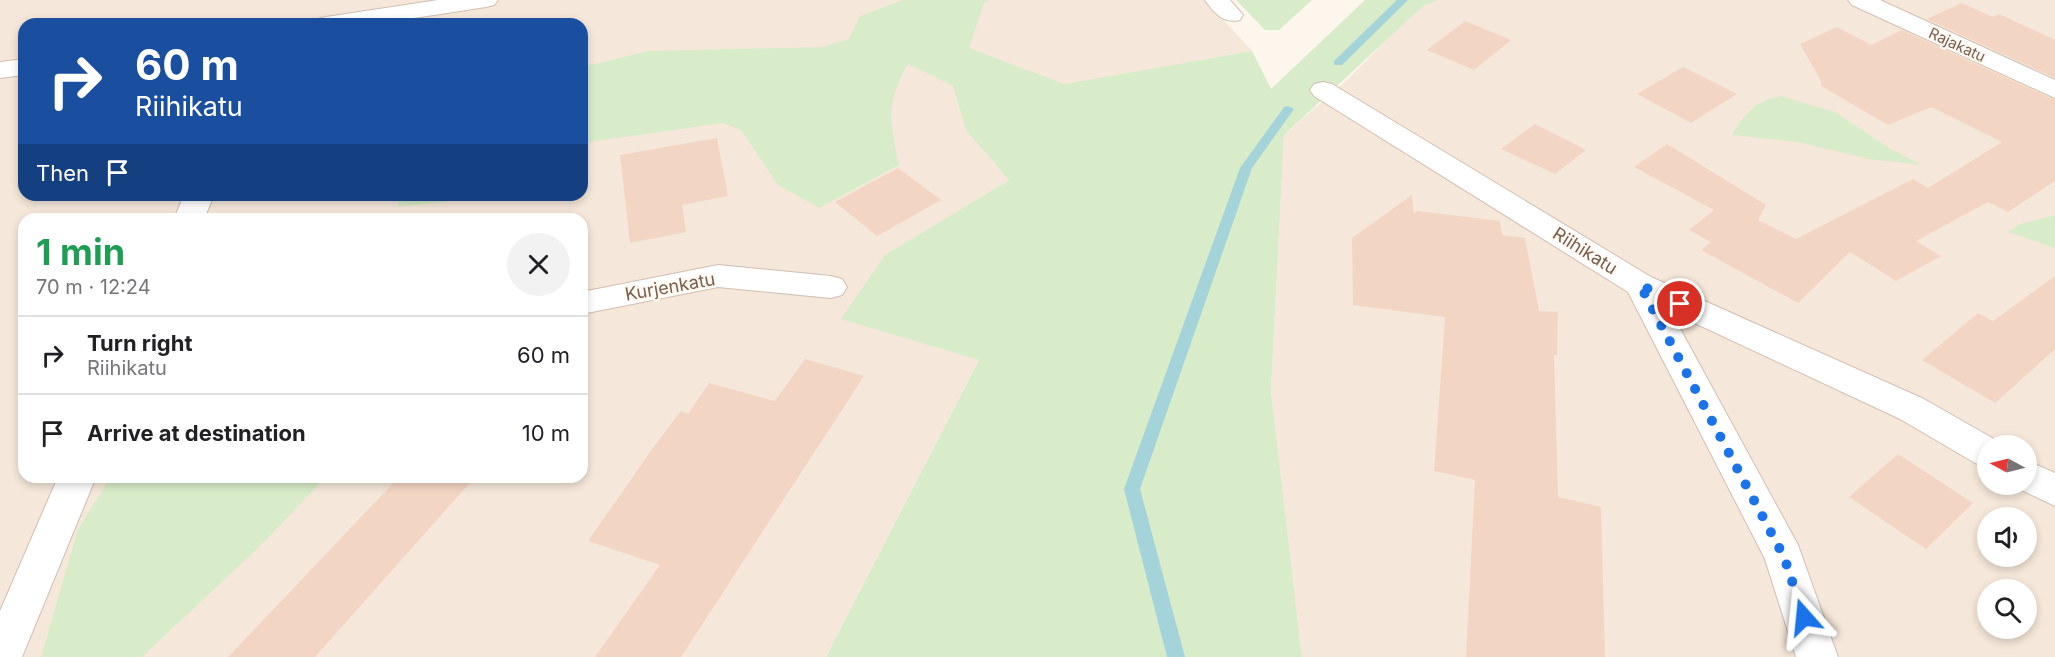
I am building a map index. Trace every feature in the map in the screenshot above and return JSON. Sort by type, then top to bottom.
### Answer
[{"type":"street","points":[[366,18],[486,0]]},
{"type":"street","name":"Rajakatu","points":[[1860,0],[2055,90]]},
{"type":"street","points":[[0,70],[18,68]]},
{"type":"street","name":"Riihikatu","points":[[1323,90],[1640,285],[1912,409],[1977,447]]},
{"type":"street","name":"Kurjenkatu","points":[[588,302],[718,276],[831,287]]},
{"type":"street","points":[[1640,285],[1784,557],[1817,657]]},
{"type":"street","points":[[2037,481],[2055,491]]},
{"type":"street","points":[[1,657],[74,483]]},
{"type":"shaded area","points":[[0,0],[1205,0],[1252,51],[966,102],[1009,180],[885,255],[979,360],[826,657],[0,657]]},
{"type":"shaded area","points":[[1426,0],[2055,0],[2055,657],[1302,657],[1271,391],[1284,135],[1345,82]]},
{"type":"green space","points":[[903,0],[989,0],[984,3],[969,48],[1064,84],[1252,51],[1271,89],[1365,0],[1438,0],[1423,6],[1284,135],[1271,391],[1302,657],[826,657],[979,360],[841,319],[885,255],[1009,180],[966,130],[953,86],[908,64],[896,90],[892,113],[893,137],[899,165],[819,208],[778,185],[741,130],[723,123],[588,142],[588,66],[648,51],[822,47],[849,39],[860,16]]},
{"type":"green space","points":[[1236,0],[1312,0],[1279,30],[1265,30]]},
{"type":"green space","points":[[1781,96],[1835,112],[1889,148],[1922,165],[1868,159],[1798,142],[1732,135],[1741,120],[1757,105]]},
{"type":"green space","points":[[398,201],[448,201],[398,207]]},
{"type":"green space","points":[[2055,215],[2055,248],[2008,232],[2020,224]]},
{"type":"green space","points":[[107,483],[320,483],[262,544],[142,657],[41,657],[78,529]]},
{"type":"building","points":[[1961,3],[1993,17],[1999,14],[2055,40],[2055,78],[1927,19]]},
{"type":"building","points":[[1465,21],[1511,40],[1474,70],[1427,50]]},
{"type":"building","points":[[1837,27],[1871,45],[1902,30],[2055,100],[2055,181],[2008,212],[1988,202],[1916,241],[1941,256],[1896,281],[1850,252],[1798,303],[1701,250],[1711,242],[1689,230],[1714,210],[1634,167],[1667,144],[1766,205],[1758,220],[1796,239],[1913,179],[1928,188],[2002,142],[1931,107],[1888,125],[1821,86],[1821,81],[1800,44]]},
{"type":"building","points":[[1683,67],[1737,94],[1691,123],[1637,94]]},
{"type":"building","points":[[1535,124],[1586,150],[1555,174],[1501,149]]},
{"type":"building","points":[[717,138],[728,196],[682,205],[686,232],[630,243],[620,155]]},
{"type":"building","points":[[898,168],[941,200],[877,236],[835,202]]},
{"type":"building","points":[[1412,195],[1414,214],[1417,211],[1500,221],[1502,235],[1525,238],[1539,311],[1558,312],[1557,355],[1554,355],[1558,497],[1601,507],[1605,657],[1466,657],[1475,480],[1434,471],[1445,317],[1353,305],[1352,238]]},
{"type":"building","points":[[2055,276],[2055,349],[1995,403],[1922,360],[1978,313],[1993,321]]},
{"type":"building","points":[[805,359],[864,376],[681,657],[595,657],[660,565],[588,541],[655,445],[681,411],[688,414],[709,383],[775,401]]},
{"type":"building","points":[[1898,454],[1973,503],[1926,549],[1849,497]]},
{"type":"building","points":[[393,483],[470,483],[315,657],[228,657]]},
{"type":"waterway","points":[[1338,63],[1403,0]]},
{"type":"waterway","points":[[1176,657],[1132,489],[1246,168],[1288,109]]},
{"type":"route","points":[[1680,304],[1640,285],[1784,557],[1804,617]]}]
